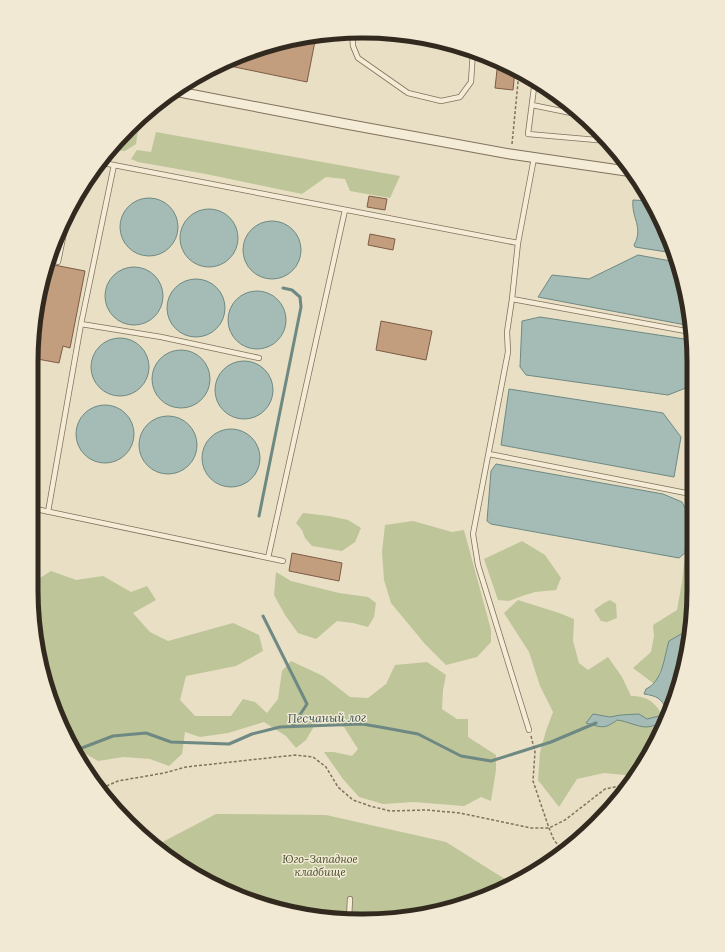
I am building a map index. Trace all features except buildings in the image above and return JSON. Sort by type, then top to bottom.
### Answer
[{"type":"street","points":[[183,93],[510,154],[624,171]]},
{"type":"lane","points":[[352,38],[353,46],[358,58],[408,93],[441,101],[460,97],[471,82],[473,57]]},
{"type":"lane","points":[[534,87],[528,134],[598,140]]},
{"type":"lane","points":[[532,105],[568,112]]},
{"type":"lane","points":[[529,730],[478,565],[473,534],[508,352],[507,332],[518,243],[534,158]]},
{"type":"lane","points":[[106,164],[518,243]]},
{"type":"lane","points":[[48,512],[82,324],[114,165]]},
{"type":"lane","points":[[268,558],[345,210]]},
{"type":"lane","points":[[58,262],[63,238]]},
{"type":"lane","points":[[512,299],[685,331]]},
{"type":"lane","points":[[82,324],[161,337],[259,358]]},
{"type":"lane","points":[[489,454],[687,492]]},
{"type":"lane","points":[[38,510],[283,560]]},
{"type":"lane","points":[[349,913],[350,899]]},
{"type":"path","points":[[510,154],[518,78]]},
{"type":"path","points":[[529,730],[535,752],[533,781],[549,828],[554,840],[560,847]]},
{"type":"path","points":[[105,787],[118,781],[164,773],[186,767],[295,755],[314,757],[326,767],[338,787],[353,800],[390,812],[426,810],[460,813],[531,828],[549,828],[565,820],[605,789],[621,786]]},
{"type":"green space","points":[[138,130],[136,144],[125,151],[118,150],[133,133]]},
{"type":"green space","points":[[156,132],[400,176],[390,198],[350,191],[345,179],[326,177],[302,194],[206,174],[138,162],[131,159],[137,150],[151,152]]},
{"type":"green space","points":[[303,513],[348,520],[361,528],[355,542],[342,551],[312,546],[296,523]]},
{"type":"green space","points":[[413,521],[452,532],[464,530],[491,630],[491,642],[477,657],[446,665],[425,644],[391,603],[384,580],[382,552],[385,525]]},
{"type":"green space","points":[[687,522],[687,590],[682,646],[663,666],[657,686],[633,668],[651,652],[654,636],[653,625],[677,610],[682,582],[686,543],[679,534],[682,526]]},
{"type":"green space","points":[[522,541],[545,555],[561,578],[556,590],[535,592],[509,601],[498,600],[484,559]]},
{"type":"green space","points":[[51,571],[76,580],[103,576],[131,592],[147,586],[156,600],[133,613],[150,632],[168,641],[233,623],[259,635],[263,651],[236,666],[186,676],[180,700],[195,716],[231,716],[243,699],[255,702],[267,713],[278,699],[282,671],[291,661],[323,676],[350,697],[368,698],[386,684],[395,665],[427,662],[446,675],[443,690],[442,709],[457,719],[468,719],[468,737],[496,755],[496,770],[491,801],[481,797],[464,806],[413,802],[383,804],[359,797],[343,779],[324,752],[334,752],[352,756],[358,749],[344,727],[317,721],[306,740],[296,748],[286,736],[264,722],[228,733],[200,737],[185,732],[182,754],[169,766],[150,759],[123,757],[98,761],[86,754],[84,756],[71,733],[63,714],[49,673],[41,632],[38,579]]},
{"type":"green space","points":[[276,572],[291,581],[339,593],[368,597],[376,603],[374,617],[368,627],[337,621],[316,639],[298,633],[285,615],[274,595]]},
{"type":"green space","points":[[518,600],[574,619],[573,641],[579,663],[588,670],[608,657],[622,677],[631,696],[644,698],[656,706],[662,715],[644,752],[628,775],[604,773],[577,779],[559,807],[538,780],[540,752],[553,712],[540,686],[529,652],[504,613]]},
{"type":"green space","points":[[610,600],[616,604],[617,618],[607,622],[601,621],[594,610]]},
{"type":"green space","name":"Юго-Западное кладбище","points":[[216,814],[326,815],[446,842],[507,880],[467,897],[426,908],[362,914],[320,911],[299,908],[258,897],[219,881],[200,871],[161,843]]},
{"type":"water","points":[[143,198],[155,198],[170,206],[178,221],[178,233],[170,248],[155,256],[143,256],[128,248],[120,233],[120,221],[128,206]]},
{"type":"water","points":[[633,200],[644,201],[654,219],[668,252],[635,247],[634,245],[637,239],[638,228]]},
{"type":"water","points":[[203,209],[215,209],[230,217],[238,232],[238,244],[230,259],[215,267],[203,267],[188,259],[180,244],[180,232],[188,217]]},
{"type":"water","points":[[266,221],[278,221],[293,229],[301,244],[301,256],[293,271],[278,279],[266,279],[251,271],[243,256],[243,244],[251,229]]},
{"type":"water","points":[[638,255],[671,261],[681,299],[684,325],[538,297],[552,275],[589,279]]},
{"type":"water","points":[[128,267],[140,267],[155,275],[163,290],[163,302],[155,317],[140,325],[128,325],[113,317],[105,302],[105,290],[113,275]]},
{"type":"water","points":[[190,279],[202,279],[217,287],[225,302],[225,314],[217,329],[202,337],[190,337],[175,329],[167,314],[167,302],[175,287]]},
{"type":"water","points":[[251,291],[263,291],[278,299],[286,314],[286,326],[278,341],[263,349],[251,349],[236,341],[228,326],[228,314],[236,299]]},
{"type":"water","points":[[540,317],[686,339],[687,388],[668,395],[526,375],[520,367],[522,321]]},
{"type":"water","points":[[114,338],[126,338],[141,346],[149,361],[149,373],[141,388],[126,396],[114,396],[99,388],[91,373],[91,361],[99,346]]},
{"type":"water","points":[[175,350],[187,350],[202,358],[210,373],[210,385],[202,400],[187,408],[175,408],[160,400],[152,385],[152,373],[160,358]]},
{"type":"water","points":[[238,361],[250,361],[265,369],[273,384],[273,396],[265,411],[250,419],[238,419],[223,411],[215,396],[215,384],[223,369]]},
{"type":"water","points":[[509,389],[663,413],[681,437],[674,477],[501,445]]},
{"type":"water","points":[[99,405],[111,405],[126,413],[134,428],[134,440],[126,455],[111,463],[99,463],[84,455],[76,440],[76,428],[84,413]]},
{"type":"water","points":[[162,416],[174,416],[189,424],[197,439],[197,451],[189,466],[174,474],[162,474],[147,466],[139,451],[139,439],[147,424]]},
{"type":"water","points":[[225,429],[237,429],[252,437],[260,452],[260,464],[252,479],[237,487],[225,487],[210,479],[202,464],[202,452],[210,437]]},
{"type":"water","points":[[496,464],[663,494],[682,502],[687,512],[685,553],[679,558],[491,524],[487,521],[491,471]]},
{"type":"water","points":[[684,633],[676,673],[665,706],[658,698],[644,694],[646,689],[652,685],[659,675],[669,641]]},
{"type":"water","points":[[593,714],[610,717],[639,714],[647,719],[662,714],[658,724],[647,727],[617,720],[602,727],[586,723]]},
{"type":"waterway","points":[[259,516],[301,307],[300,297],[292,290],[283,288]]},
{"type":"waterway","points":[[263,616],[307,704],[292,727]]},
{"type":"waterway","name":"Песчаный лог","points":[[79,749],[113,736],[146,733],[171,742],[229,744],[252,734],[280,727],[362,724],[418,734],[461,756],[491,761],[551,742],[596,723]]}]
